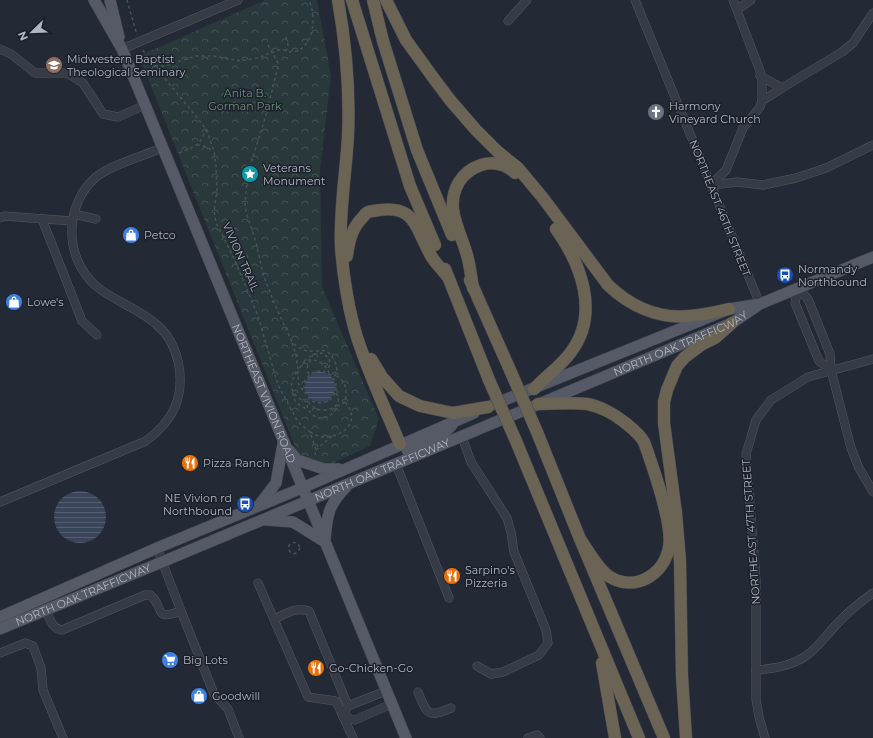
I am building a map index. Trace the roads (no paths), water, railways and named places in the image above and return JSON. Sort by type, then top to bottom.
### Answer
[{"type":"highway","points":[[338,0],[344,36],[348,102],[348,135],[341,231],[343,270],[348,300],[360,349],[400,444]]},
{"type":"highway","points":[[352,0],[410,186],[639,738]]},
{"type":"highway","points":[[373,0],[383,41],[417,150],[473,288],[537,432],[580,539],[664,738]]},
{"type":"highway","points":[[386,0],[414,52],[450,100],[476,130],[518,168],[543,198],[608,285],[617,294],[638,307],[660,314],[690,316],[728,309]]},
{"type":"highway","points":[[473,288],[467,254],[454,220],[452,202],[458,184],[468,172],[483,164],[494,163],[503,165],[513,171],[566,242],[581,278],[584,291],[585,316],[583,329],[577,343],[565,360],[546,376],[534,389]]},
{"type":"highway","points":[[447,276],[431,256],[415,224],[405,213],[397,209],[386,208],[368,211],[356,224],[349,239],[347,256],[363,334],[372,360],[382,377],[399,396],[420,406],[454,413],[488,407]]},
{"type":"highway","points":[[686,738],[682,676],[680,561],[676,513],[664,423],[664,410],[667,390],[677,366],[685,357],[700,345],[715,338],[732,323]]},
{"type":"highway","points":[[538,404],[587,404],[608,412],[631,428],[643,441],[658,483],[669,527],[669,547],[665,560],[656,571],[646,579],[635,582],[621,582],[609,576],[602,571],[580,539]]},
{"type":"highway","points":[[598,640],[616,738]]},
{"type":"main road","name":"NORTHEAST VIVION ROAD","points":[[94,0],[122,49],[406,738]]},
{"type":"main road","name":"NORTHEAST VIVION ROAD","points":[[110,0],[122,49]]},
{"type":"main road","name":"NORTH OAK TRAFFICWAY","points":[[0,629],[350,484],[732,323],[760,304],[873,257]]},
{"type":"main road","name":"NORTH OAK TRAFFICWAY","points":[[0,618],[157,548],[302,488],[458,419],[728,309],[760,304]]},
{"type":"main road","points":[[308,501],[332,481],[442,435],[458,419]]},
{"type":"main road","points":[[284,443],[296,460],[324,469],[344,469]]},
{"type":"main road","points":[[258,506],[276,483],[284,443]]},
{"type":"main road","points":[[263,520],[293,522],[325,542],[327,520],[332,503],[350,484]]},
{"type":"street","points":[[122,49],[238,0]]},
{"type":"street","points":[[508,21],[527,0]]},
{"type":"street","name":"NORTHEAST 46TH STREET","points":[[635,0],[760,304]]},
{"type":"street","points":[[711,185],[726,170],[743,128],[760,107],[762,102],[760,76],[738,10],[733,0]]},
{"type":"street","points":[[738,10],[751,0]]},
{"type":"street","points":[[762,102],[782,88],[842,52],[853,43],[873,12]]},
{"type":"street","points":[[0,50],[11,54],[35,73],[67,73],[72,76],[83,83],[103,114],[118,117],[123,116],[145,104]]},
{"type":"street","points":[[760,76],[782,88]]},
{"type":"street","points":[[711,185],[732,182],[763,185],[796,178],[826,168],[873,145]]},
{"type":"street","points":[[0,502],[146,441],[162,427],[175,408],[180,384],[179,362],[164,331],[147,316],[105,292],[95,284],[86,275],[80,265],[72,240],[73,217],[81,196],[89,185],[107,170],[162,148]]},
{"type":"street","points":[[726,170],[732,182]]},
{"type":"street","points":[[0,218],[4,216],[42,219],[73,217],[96,219]]},
{"type":"street","points":[[42,219],[82,321],[97,334]]},
{"type":"street","points":[[798,288],[795,303],[819,360],[831,370]]},
{"type":"street","points":[[798,288],[808,299],[830,354],[831,370],[851,448],[859,468],[873,492]]},
{"type":"street","name":"NORTHEAST 47TH STREET","points":[[765,738],[756,699],[756,580],[746,454],[756,420],[771,400],[808,377],[873,359]]},
{"type":"street","points":[[462,437],[470,462],[507,518],[514,552],[546,630],[548,644],[539,655],[504,672],[491,674],[477,666]]},
{"type":"street","points":[[396,464],[450,598]]},
{"type":"street","points":[[157,548],[214,694],[228,709],[239,738]]},
{"type":"street","points":[[258,583],[308,696],[336,701],[353,738]]},
{"type":"street","points":[[756,670],[772,669],[797,661],[807,656],[841,620],[873,593]]},
{"type":"street","points":[[46,610],[53,627],[57,630],[62,630],[145,595],[150,595],[154,598],[160,611],[164,615],[170,615],[181,611]]},
{"type":"street","points":[[275,619],[294,610],[301,609],[309,611],[348,706],[344,717]]},
{"type":"street","points":[[0,653],[25,643],[33,646],[41,668],[43,690],[63,738]]},
{"type":"street","points":[[348,706],[386,691]]},
{"type":"street","points":[[418,692],[425,708],[430,713],[436,714],[451,708]]},
{"type":"street","points":[[344,717],[355,720],[391,704]]},
{"type":"street","points":[[528,738],[537,735],[540,738]]},
{"type":"water","points":[[320,372],[331,376],[335,387],[331,398],[320,402],[309,398],[305,387],[309,376]]},
{"type":"water","points":[[80,491],[94,495],[102,503],[106,517],[102,531],[94,539],[80,543],[66,539],[58,531],[54,517],[58,503],[66,495]]},
{"type":"place","name":"Midwestern Baptist Theological Seminary","points":[[54,65]]},
{"type":"place","name":"Harmony Vineyard Church","points":[[656,112]]},
{"type":"place","name":"Veterans Monument","points":[[250,174]]},
{"type":"place","name":"Petco","points":[[131,235]]},
{"type":"place","name":"Normandy Northbound","points":[[785,275]]},
{"type":"place","name":"Lowe's","points":[[14,302]]},
{"type":"place","name":"Pizza Ranch","points":[[190,463]]},
{"type":"place","name":"NE Vivion rd Northbound","points":[[245,504]]},
{"type":"place","name":"Sarpino's Pizzeria","points":[[452,576]]},
{"type":"place","name":"Big Lots","points":[[170,660]]},
{"type":"place","name":"Go-Chicken-Go","points":[[316,668]]},
{"type":"place","name":"Goodwill","points":[[199,696]]},
{"type":"park label","name":"Anita B. Gorman Park","points":[[245,99]]}]
